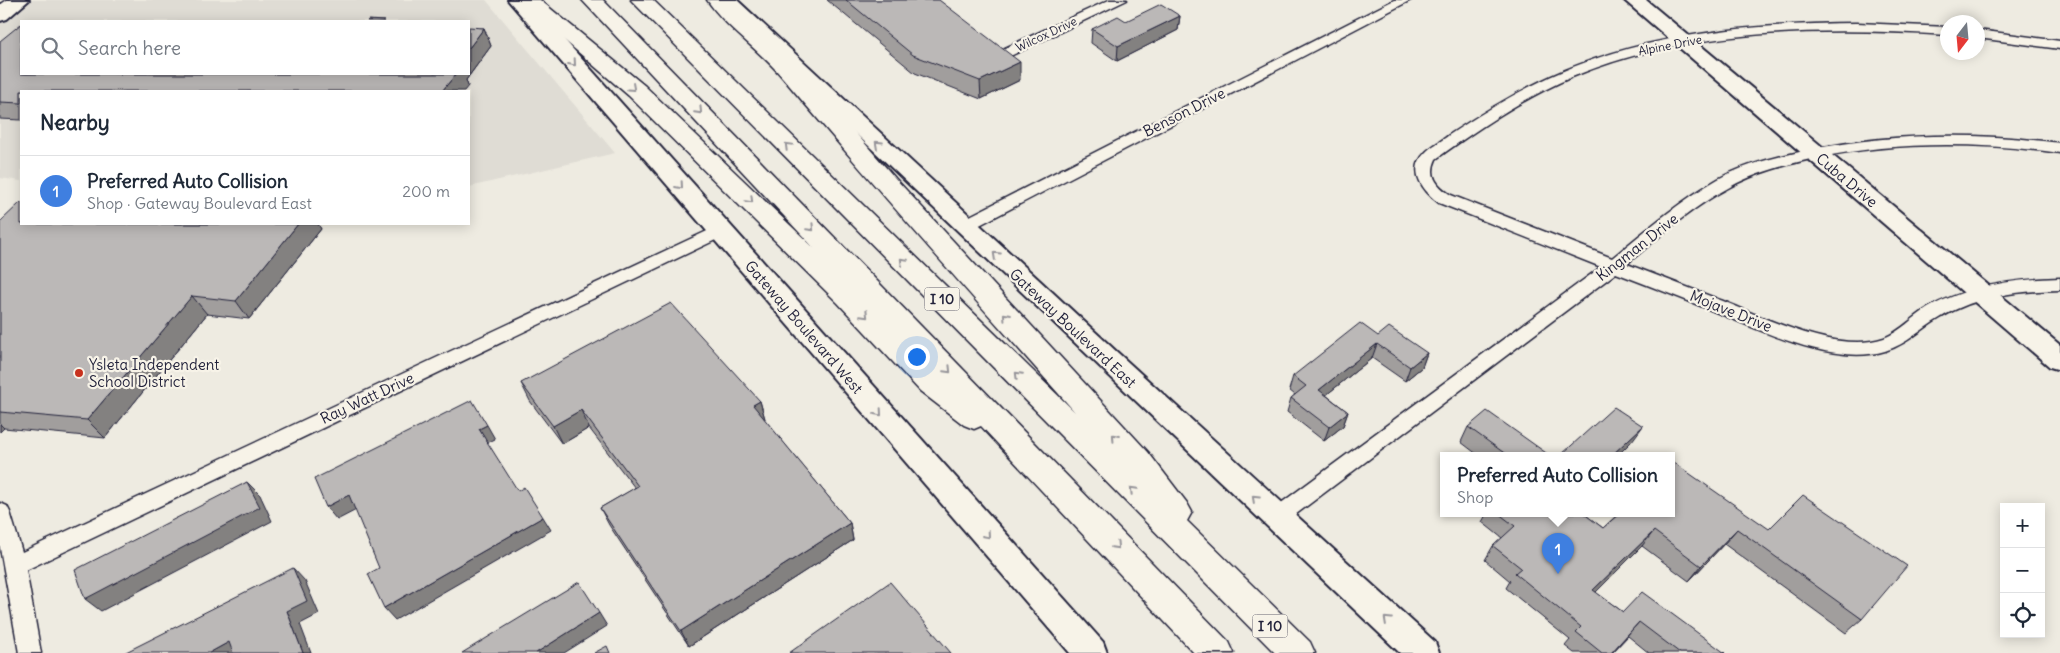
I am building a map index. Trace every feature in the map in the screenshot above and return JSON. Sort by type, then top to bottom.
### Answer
[{"type":"highway","points":[[528,0],[644,98],[840,289],[930,383],[1047,472]]},
{"type":"highway","points":[[592,0],[1047,472],[1218,653]]},
{"type":"highway","name":"I 10","points":[[641,0],[1298,653]]},
{"type":"highway","points":[[717,0],[725,11],[779,59],[886,184],[1137,461],[1242,598]]},
{"type":"main road","points":[[0,15],[19,0]]},
{"type":"main road","name":"Gateway Boulevard West","points":[[518,0],[1091,653]]},
{"type":"main road","name":"Gateway Boulevard East","points":[[726,0],[964,226],[1423,653]]},
{"type":"main road","name":"Cuba Drive","points":[[1634,0],[2060,360]]},
{"type":"street","name":"Wilcox Drive","points":[[1000,56],[1120,0]]},
{"type":"street","name":"Benson Drive","points":[[964,226],[1404,0]]},
{"type":"street","name":"Alpine Drive","points":[[1424,166],[1430,156],[1508,104],[1544,85],[1587,66],[1638,51],[1683,41],[1765,29],[1893,27],[1940,30]]},
{"type":"street","points":[[1985,35],[2060,45]]},
{"type":"street","name":"Kingman Drive","points":[[1276,518],[1616,264],[1664,224],[1716,188],[1751,171],[1815,153],[1859,144],[1933,139],[1980,140],[2060,148]]},
{"type":"street","name":"Mojave Drive","points":[[1424,166],[1429,186],[1445,199],[1816,343],[1864,348],[1884,344],[1901,338],[1934,312],[1982,295],[2028,285],[2060,284]]},
{"type":"street","name":"Ray Watt Drive","points":[[15,565],[720,232]]},
{"type":"street","points":[[0,512],[15,565],[30,653]]},
{"type":"shaded area","points":[[28,0],[486,0],[615,153],[470,187],[470,90],[20,90],[20,181],[0,178],[0,23]]},
{"type":"building","points":[[846,0],[939,0],[1020,62],[980,81],[913,55]]},
{"type":"building","points":[[1161,4],[1180,16],[1118,46],[1092,29],[1118,16],[1126,21]]},
{"type":"building","points":[[20,25],[20,75],[455,75],[443,90],[20,90],[20,103],[0,102],[0,41]]},
{"type":"building","points":[[470,27],[484,28],[470,47]]},
{"type":"building","name":"Ysleta Independent School District","points":[[20,203],[20,225],[297,225],[236,301],[192,296],[87,420],[0,412],[0,222]]},
{"type":"building","points":[[671,303],[760,401],[753,405],[850,523],[681,631],[600,508],[638,486],[581,410],[553,426],[521,383]]},
{"type":"building","points":[[1360,323],[1378,336],[1389,327],[1427,353],[1410,367],[1377,344],[1319,390],[1348,412],[1329,427],[1291,398],[1306,386],[1293,376]]},
{"type":"building","points":[[472,400],[487,425],[479,429],[518,491],[524,487],[543,517],[384,608],[368,574],[379,568],[349,495],[326,507],[314,479]]},
{"type":"building","points":[[1614,407],[1643,426],[1615,452],[1564,452]]},
{"type":"building","points":[[1487,411],[1545,452],[1503,452],[1468,427]]},
{"type":"building","points":[[1675,463],[1769,529],[1803,495],[1907,566],[1862,619],[1737,529],[1701,566],[1654,531],[1593,590],[1623,612],[1642,592],[1725,653],[1680,653],[1639,622],[1611,653],[1602,653],[1576,632],[1581,627],[1515,573],[1521,568],[1493,546],[1515,526],[1503,517],[1588,517],[1603,528],[1615,517],[1675,517]]},
{"type":"building","points":[[247,482],[260,507],[85,599],[75,570]]},
{"type":"building","points":[[293,568],[307,601],[287,611],[303,653],[233,653],[229,642],[209,653],[124,653]]},
{"type":"building","points":[[579,582],[599,613],[536,653],[462,653]]},
{"type":"building","points":[[890,582],[951,653],[789,653]]},
{"type":"building","points":[[607,646],[610,653],[594,653]]},
{"type":"place","name":"Ysleta Independent School District","points":[[79,373]]},
{"type":"place","name":"Preferred Auto Collision","points":[[1558,574]]}]
